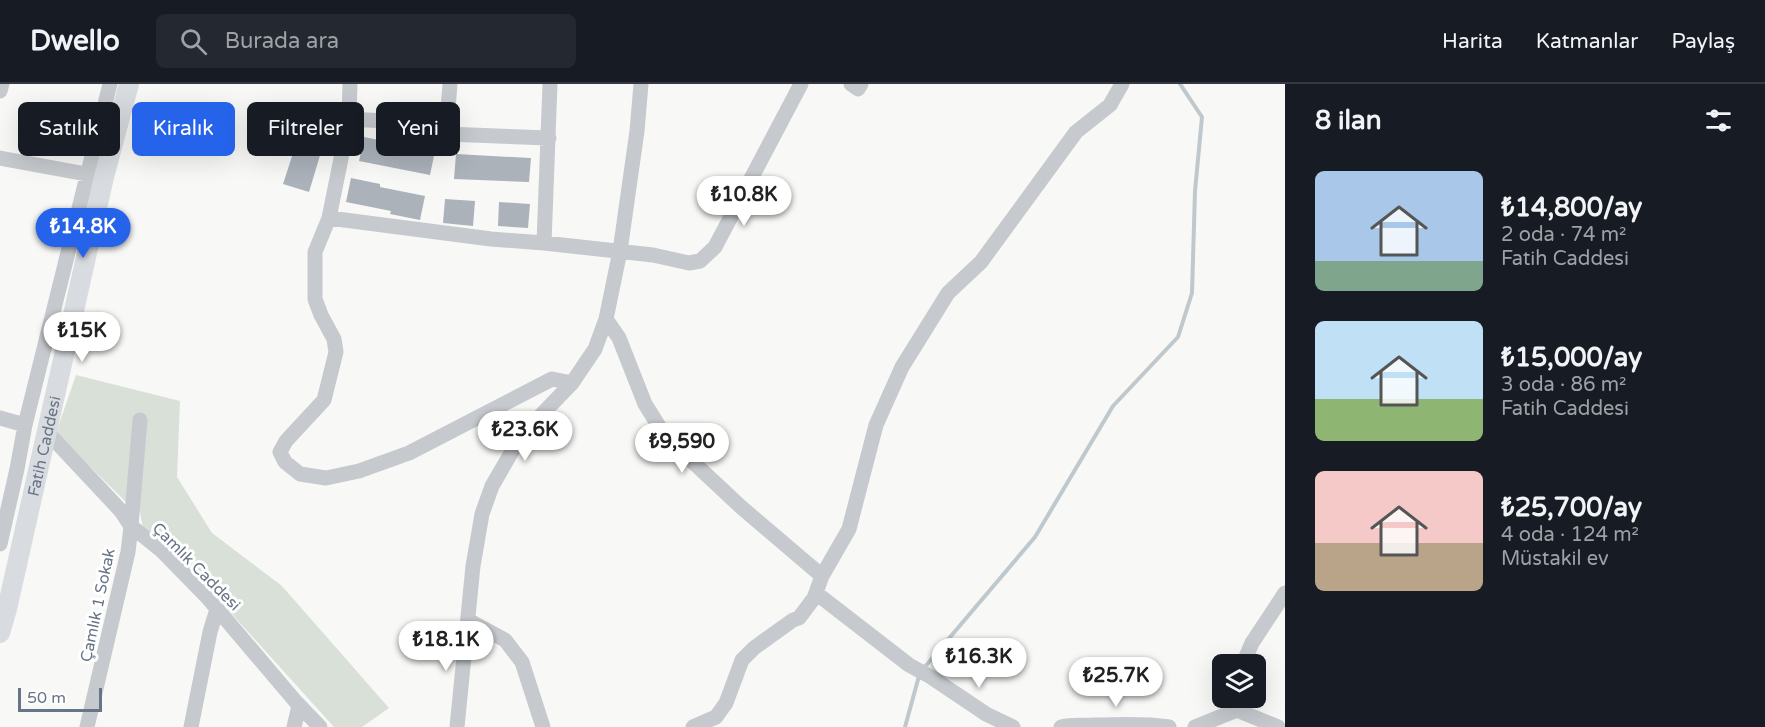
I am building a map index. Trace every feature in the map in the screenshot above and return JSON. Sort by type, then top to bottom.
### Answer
[{"type":"main road","name":"Fatih Caddesi","points":[[0,633],[47,432],[96,175],[129,84]]},
{"type":"street","points":[[0,91],[2,84]]},
{"type":"street","points":[[1,539],[25,425],[80,202],[96,175],[110,84]]},
{"type":"street","points":[[349,102],[350,84]]},
{"type":"street","points":[[449,102],[450,84]]},
{"type":"street","points":[[544,243],[550,84]]},
{"type":"street","points":[[457,727],[473,566],[482,514],[492,486],[521,436],[572,383],[595,348],[606,319],[620,251],[638,130],[641,84]]},
{"type":"street","points":[[329,218],[491,239],[653,255],[689,263],[699,261],[714,247],[801,84]]},
{"type":"street","points":[[851,84],[858,89],[861,84]]},
{"type":"street","points":[[693,727],[716,717],[726,703],[742,660],[754,648],[799,618],[814,598],[822,576],[849,529],[876,425],[902,367],[948,293],[981,262],[1076,132],[1110,105],[1122,84]]},
{"type":"street","points":[[460,135],[549,138]]},
{"type":"street","points":[[342,156],[329,218],[315,252],[315,299],[334,339],[336,352],[324,400],[286,441],[280,452],[285,462],[300,474],[326,478],[358,471],[409,453],[552,379],[572,383]]},
{"type":"street","points":[[0,158],[96,175]]},
{"type":"street","points":[[606,319],[619,338],[645,404],[665,436],[741,507],[822,576]]},
{"type":"street","points":[[0,418],[25,425]]},
{"type":"street","name":"Çamlık 1 Sokak","points":[[87,727],[125,563],[131,526],[140,420]]},
{"type":"street","name":"Çamlık Caddesi","points":[[47,432],[121,511],[131,526],[162,551],[217,609],[299,706],[320,727]]},
{"type":"street","points":[[816,593],[909,665],[986,714],[1013,727]]},
{"type":"street","points":[[1247,654],[1285,593]]},
{"type":"street","points":[[191,727],[210,632],[217,609]]},
{"type":"street","points":[[468,620],[506,640],[522,662],[543,727]]},
{"type":"street","points":[[294,727],[299,706]]},
{"type":"street","points":[[1195,727],[1230,708]]},
{"type":"street","points":[[1244,708],[1278,727]]},
{"type":"street","points":[[1062,727],[1072,724],[1142,724],[1169,727]]},
{"type":"shaded area","points":[[76,375],[180,401],[177,477],[212,533],[282,586],[389,708],[362,727],[334,727],[172,548],[143,528],[140,512],[127,503],[56,433]]},
{"type":"building","points":[[364,137],[376,139],[376,156],[434,156],[430,175],[359,161],[360,156],[364,156]]},
{"type":"building","points":[[460,154],[531,158],[529,182],[454,179],[456,156]]},
{"type":"building","points":[[292,156],[320,156],[309,192],[283,184]]},
{"type":"building","points":[[351,178],[380,184],[380,187],[425,196],[420,220],[390,214],[391,211],[346,202]]},
{"type":"building","points":[[445,199],[475,201],[473,226],[443,223]]},
{"type":"building","points":[[499,202],[530,204],[528,228],[498,226]]},
{"type":"waterway","points":[[923,669],[1035,537],[1113,406],[1178,337],[1192,293],[1195,191],[1202,117],[1180,84]]},
{"type":"waterway","points":[[905,727],[919,676]]}]
